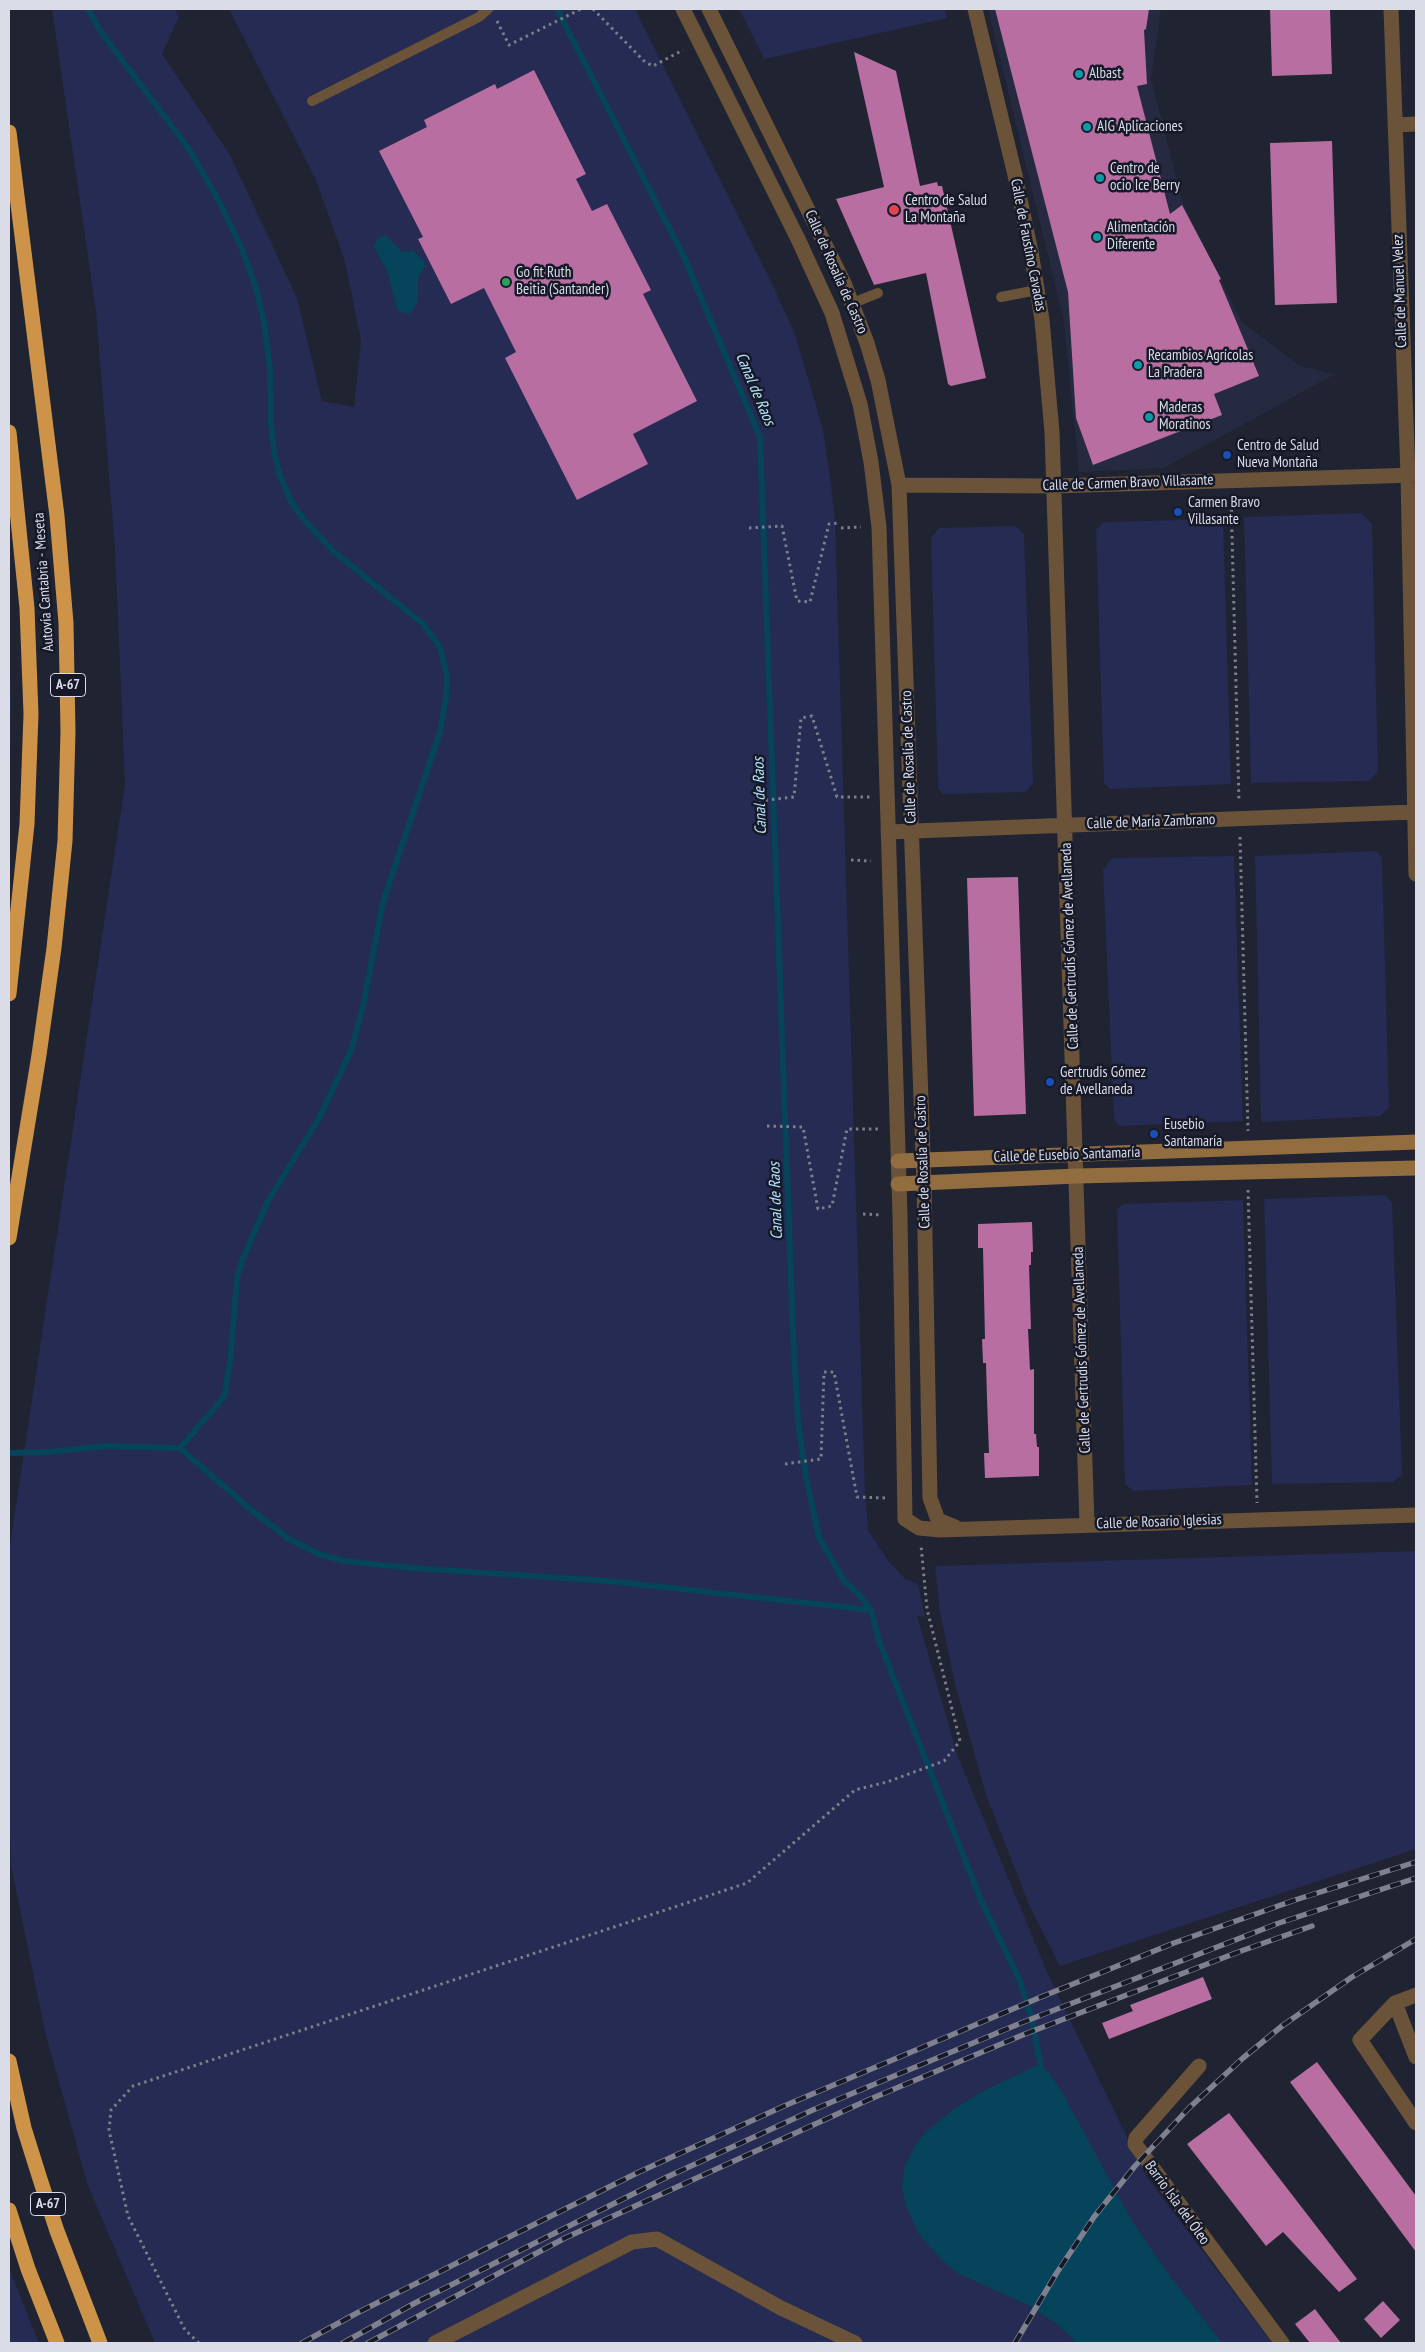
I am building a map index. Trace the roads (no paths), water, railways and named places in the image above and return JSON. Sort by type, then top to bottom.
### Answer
[{"type":"highway","name":"Autovía Cantabria - Meseta","points":[[9,132],[57,516],[66,623],[68,732],[65,841],[55,939],[39,1055],[9,1238]]},
{"type":"highway","name":"Autovía Cantabria - Meseta","points":[[9,432],[27,608],[31,714],[27,824],[9,994]]},
{"type":"highway","name":"A-67","points":[[9,2061],[24,2128],[40,2179],[57,2231],[100,2343]]},
{"type":"highway","name":"A-67","points":[[9,2210],[28,2269],[57,2343]]},
{"type":"main road","name":"Calle de Eusebio Santamaría","points":[[898,1160],[1416,1142]]},
{"type":"main road","name":"Calle de Eusebio Santamaría","points":[[898,1184],[1077,1176],[1416,1168]]},
{"type":"street","name":"Calle de Rosalía de Castro","points":[[683,9],[824,295],[842,342],[860,404],[871,462],[879,526],[898,1160],[905,1519],[919,1528]]},
{"type":"street","name":"Calle de Rosalía de Castro","points":[[708,9],[823,237],[852,303],[878,380],[899,486],[924,1184],[930,1498],[938,1520],[959,1529]]},
{"type":"street","name":"Calle de Faustino Cavadas","points":[[975,9],[1015,175],[1042,320],[1051,415],[1054,486]]},
{"type":"street","name":"Calle de Manuel Velez","points":[[1391,9],[1412,475],[1416,874]]},
{"type":"street","points":[[1395,125],[1416,124]]},
{"type":"street","name":"Calle de Carmen Bravo Villasante","points":[[899,486],[1054,486],[1412,475]]},
{"type":"street","name":"Calle de Gertrudis Gómez de Avellaneda","points":[[1054,486],[1087,1525]]},
{"type":"street","name":"Calle de María Zambrano","points":[[888,832],[1414,812]]},
{"type":"street","name":"Calle de Rosario Iglesias","points":[[919,1528],[959,1529],[1416,1515]]},
{"type":"street","points":[[1416,1995],[1395,2003],[1360,2040],[1416,2123]]},
{"type":"street","points":[[1395,2003],[1416,2057]]},
{"type":"street","name":"Barrio Isla del Óleo","points":[[1199,2066],[1136,2138],[1135,2144],[1282,2343]]},
{"type":"street","points":[[435,2343],[632,2242],[657,2239],[781,2308],[855,2343]]},
{"type":"lane","points":[[312,102],[491,12]]},
{"type":"lane","points":[[1000,297],[1037,290]]},
{"type":"lane","points":[[852,303],[878,294]]},
{"type":"waterway","points":[[88,9],[101,32],[189,149],[220,203],[242,249],[256,288],[264,322],[270,369],[271,425],[275,457],[280,476],[292,503],[304,520],[333,551],[423,624],[440,647],[447,676],[446,698],[440,732],[383,902],[363,1006],[351,1051],[318,1120],[268,1201],[242,1261],[237,1278],[230,1363],[224,1397],[180,1448]]},
{"type":"waterway","name":"Canal de Raos","points":[[557,9],[684,257],[760,437],[793,1335],[798,1421],[806,1477],[819,1537],[844,1581],[858,1593],[871,1610],[879,1641],[980,1898],[1020,1981],[1031,2016],[1042,2071]]},
{"type":"waterway","points":[[9,1453],[48,1452],[105,1446],[180,1448],[250,1509],[289,1539],[319,1554],[344,1561],[412,1568],[608,1581],[871,1610]]},
{"type":"railway","points":[[302,2343],[357,2313],[639,2172],[784,2106],[1174,1943],[1295,1900],[1416,1862]]},
{"type":"railway","points":[[343,2343],[415,2303],[667,2177],[815,2109],[1021,2023],[1279,1923],[1416,1878]]},
{"type":"railway","points":[[368,2343],[565,2238],[868,2100],[1025,2034],[1241,1951],[1312,1926]]},
{"type":"railway","points":[[1015,2343],[1056,2274],[1094,2217],[1135,2166],[1189,2108],[1243,2058],[1282,2026],[1352,1977],[1416,1939]]},
{"type":"place","name":"Albast","points":[[1079,74]]},
{"type":"place","name":"AIG Aplicaciones","points":[[1087,127]]},
{"type":"place","name":"Centro de ocio Ice Berry","points":[[1100,178]]},
{"type":"place","name":"Centro de Salud La Montaña","points":[[894,210]]},
{"type":"place","name":"Alimentación Diferente","points":[[1097,237]]},
{"type":"place","name":"Go fit Ruth Beitia (Santander)","points":[[506,282]]},
{"type":"place","name":"Recambios Agrícolas La Pradera","points":[[1138,365]]},
{"type":"place","name":"Maderas Moratinos","points":[[1149,417]]},
{"type":"place","name":"Centro de Salud Nueva Montaña","points":[[1227,455]]},
{"type":"place","name":"Carmen Bravo Villasante","points":[[1178,512]]},
{"type":"place","name":"Gertrudis Gómez de Avellaneda","points":[[1050,1082]]},
{"type":"place","name":"Eusebio Santamaría","points":[[1154,1134]]}]
